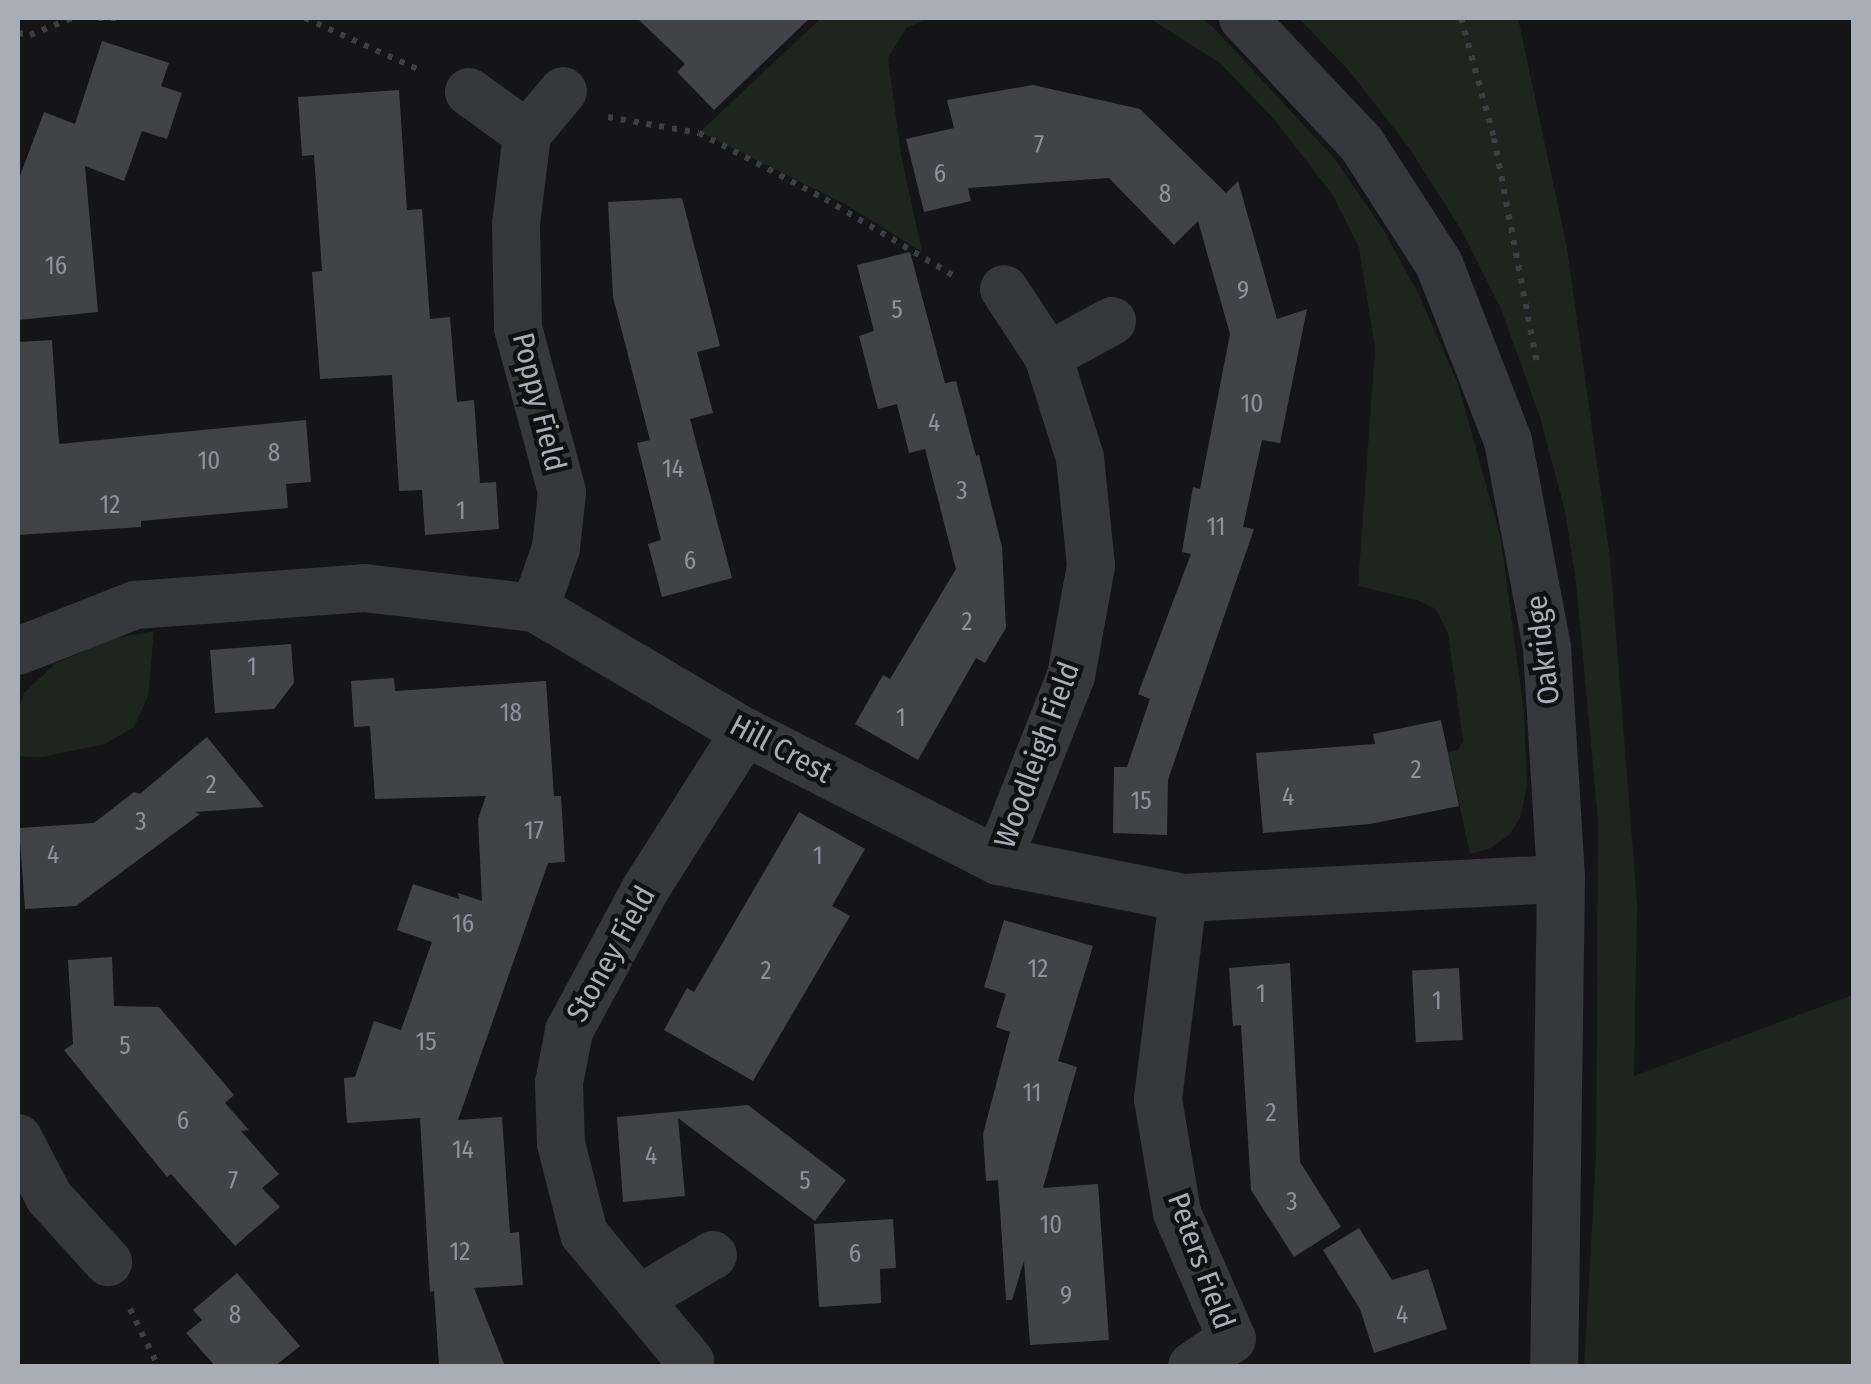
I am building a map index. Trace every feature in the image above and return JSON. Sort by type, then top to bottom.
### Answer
[{"type":"street","name":"Oakridge","points":[[1243,18],[1361,143],[1438,264],[1508,441],[1547,648],[1561,879],[1554,1366]]},
{"type":"street","points":[[469,92],[527,134],[563,92]]},
{"type":"street","name":"Poppy Field","points":[[527,134],[516,224],[518,328],[562,492],[556,548],[535,608]]},
{"type":"street","name":"Woodleigh Field","points":[[998,861],[1071,676],[1091,566],[1080,458],[1048,356],[1004,289]]},
{"type":"street","points":[[1048,356],[1112,321]]},
{"type":"street","name":"Hill Crest","points":[[18,651],[135,606],[364,588],[535,608],[745,732],[998,861],[1184,898],[1561,879]]},
{"type":"street","name":"Stoney Field","points":[[690,1361],[584,1234],[560,1144],[559,1083],[569,1030],[646,888],[745,732]]},
{"type":"street","name":"Peters Field","points":[[1184,898],[1158,1099],[1178,1212],[1232,1340],[1192,1366]]},
{"type":"street","points":[[18,1138],[33,1208],[108,1262]]},
{"type":"street","points":[[638,1299],[713,1255]]},
{"type":"path","points":[[18,32],[30,35],[72,18]]},
{"type":"path","points":[[98,18],[121,18]]},
{"type":"path","points":[[304,18],[469,92]]},
{"type":"path","points":[[1462,18],[1494,138],[1537,366]]},
{"type":"path","points":[[563,92],[614,120],[700,134],[825,199],[947,274],[1004,289]]},
{"type":"path","points":[[108,1262],[158,1366]]},
{"type":"shaded area","points":[[821,18],[929,18],[906,28],[888,58],[901,155],[922,252],[845,204],[700,132]]},
{"type":"shaded area","points":[[1149,18],[1201,18],[1212,26],[1334,158],[1383,229],[1419,295],[1458,384],[1501,539],[1524,713],[1527,784],[1521,816],[1510,834],[1491,848],[1470,854],[1448,752],[1458,750],[1463,741],[1448,633],[1436,609],[1417,600],[1358,586],[1375,348],[1359,247],[1332,194],[1274,119],[1220,63]]},
{"type":"shaded area","points":[[1299,18],[1518,18],[1567,248],[1610,558],[1637,903],[1634,1076],[1853,995],[1853,1366],[1584,1366],[1596,1158],[1598,820],[1576,582],[1565,511],[1540,417],[1501,309],[1463,233],[1410,149],[1350,72]]},
{"type":"shaded area","points":[[154,631],[148,696],[134,727],[105,744],[42,757],[18,756],[18,713],[24,693],[55,664],[111,639]]},
{"type":"building","points":[[637,18],[810,18],[714,110],[677,72],[685,64]]},
{"type":"building","points":[[102,41],[169,63],[161,86],[182,93],[167,139],[142,131],[124,181],[85,166],[98,312],[18,320],[18,181],[44,112],[75,124]]},
{"type":"building","points":[[1033,85],[1140,109],[1226,193],[1238,181],[1277,319],[1307,309],[1280,443],[1262,440],[1243,527],[1254,529],[1168,780],[1167,835],[1113,833],[1114,767],[1127,767],[1150,699],[1138,694],[1191,554],[1182,552],[1193,487],[1200,489],[1230,334],[1198,221],[1174,245],[1109,178],[968,188],[971,201],[924,212],[906,139],[954,128],[947,100]]},
{"type":"building","points":[[399,90],[407,210],[422,209],[430,319],[450,317],[457,402],[474,400],[480,483],[496,482],[499,529],[425,535],[422,490],[399,491],[392,375],[320,379],[312,272],[322,271],[314,155],[302,156],[298,97]]},
{"type":"building","points":[[682,198],[720,346],[697,352],[713,413],[690,419],[732,578],[662,597],[648,544],[661,540],[637,443],[650,440],[613,297],[608,202]]},
{"type":"building","points":[[910,252],[945,383],[956,381],[976,456],[979,455],[1002,547],[1006,628],[985,663],[976,658],[918,760],[855,724],[883,675],[890,679],[956,569],[925,449],[909,453],[897,404],[878,409],[859,336],[874,331],[857,265]]},
{"type":"building","points":[[52,340],[59,444],[306,420],[311,482],[286,484],[288,508],[141,521],[141,527],[18,535],[18,342]]},
{"type":"building","points":[[291,644],[294,683],[274,709],[215,713],[210,650]]},
{"type":"building","points":[[394,678],[395,691],[546,681],[554,796],[561,796],[565,862],[548,863],[458,1120],[502,1117],[510,1233],[519,1232],[523,1285],[474,1288],[505,1366],[439,1366],[434,1291],[430,1292],[420,1118],[347,1123],[344,1078],[355,1077],[374,1021],[401,1030],[432,942],[397,930],[413,884],[459,899],[458,893],[482,901],[478,819],[486,796],[375,799],[370,726],[354,727],[351,681]]},
{"type":"building","points":[[1441,720],[1459,806],[1370,824],[1263,833],[1256,753],[1375,744],[1373,734]]},
{"type":"building","points":[[207,737],[264,807],[195,812],[200,814],[76,906],[25,909],[19,828],[94,823],[134,792],[140,794]]},
{"type":"building","points":[[799,812],[865,849],[832,906],[850,916],[753,1081],[664,1030],[687,988],[694,992]]},
{"type":"building","points":[[1004,920],[1093,946],[1058,1061],[1077,1067],[1043,1188],[1098,1184],[1109,1340],[1030,1345],[1024,1261],[1012,1300],[1006,1300],[998,1180],[986,1181],[983,1134],[1010,1032],[996,1027],[1006,994],[984,987]]},
{"type":"building","points":[[112,957],[114,1006],[159,1007],[234,1095],[225,1103],[249,1130],[241,1131],[279,1174],[262,1188],[280,1207],[235,1246],[171,1174],[167,1177],[64,1050],[73,1044],[68,960]]},
{"type":"building","points":[[1290,963],[1300,1162],[1341,1227],[1294,1257],[1251,1190],[1241,1025],[1233,1026],[1229,968]]},
{"type":"building","points":[[1459,968],[1463,1040],[1416,1042],[1412,970]]},
{"type":"building","points":[[748,1105],[846,1180],[815,1221],[678,1118],[685,1196],[623,1202],[617,1117]]},
{"type":"building","points":[[893,1219],[896,1268],[880,1269],[881,1303],[819,1307],[814,1224]]},
{"type":"building","points":[[1359,1228],[1392,1280],[1428,1269],[1447,1329],[1374,1353],[1360,1309],[1323,1250]]},
{"type":"building","points":[[237,1273],[300,1346],[275,1366],[215,1366],[186,1333],[202,1320],[193,1310]]}]
